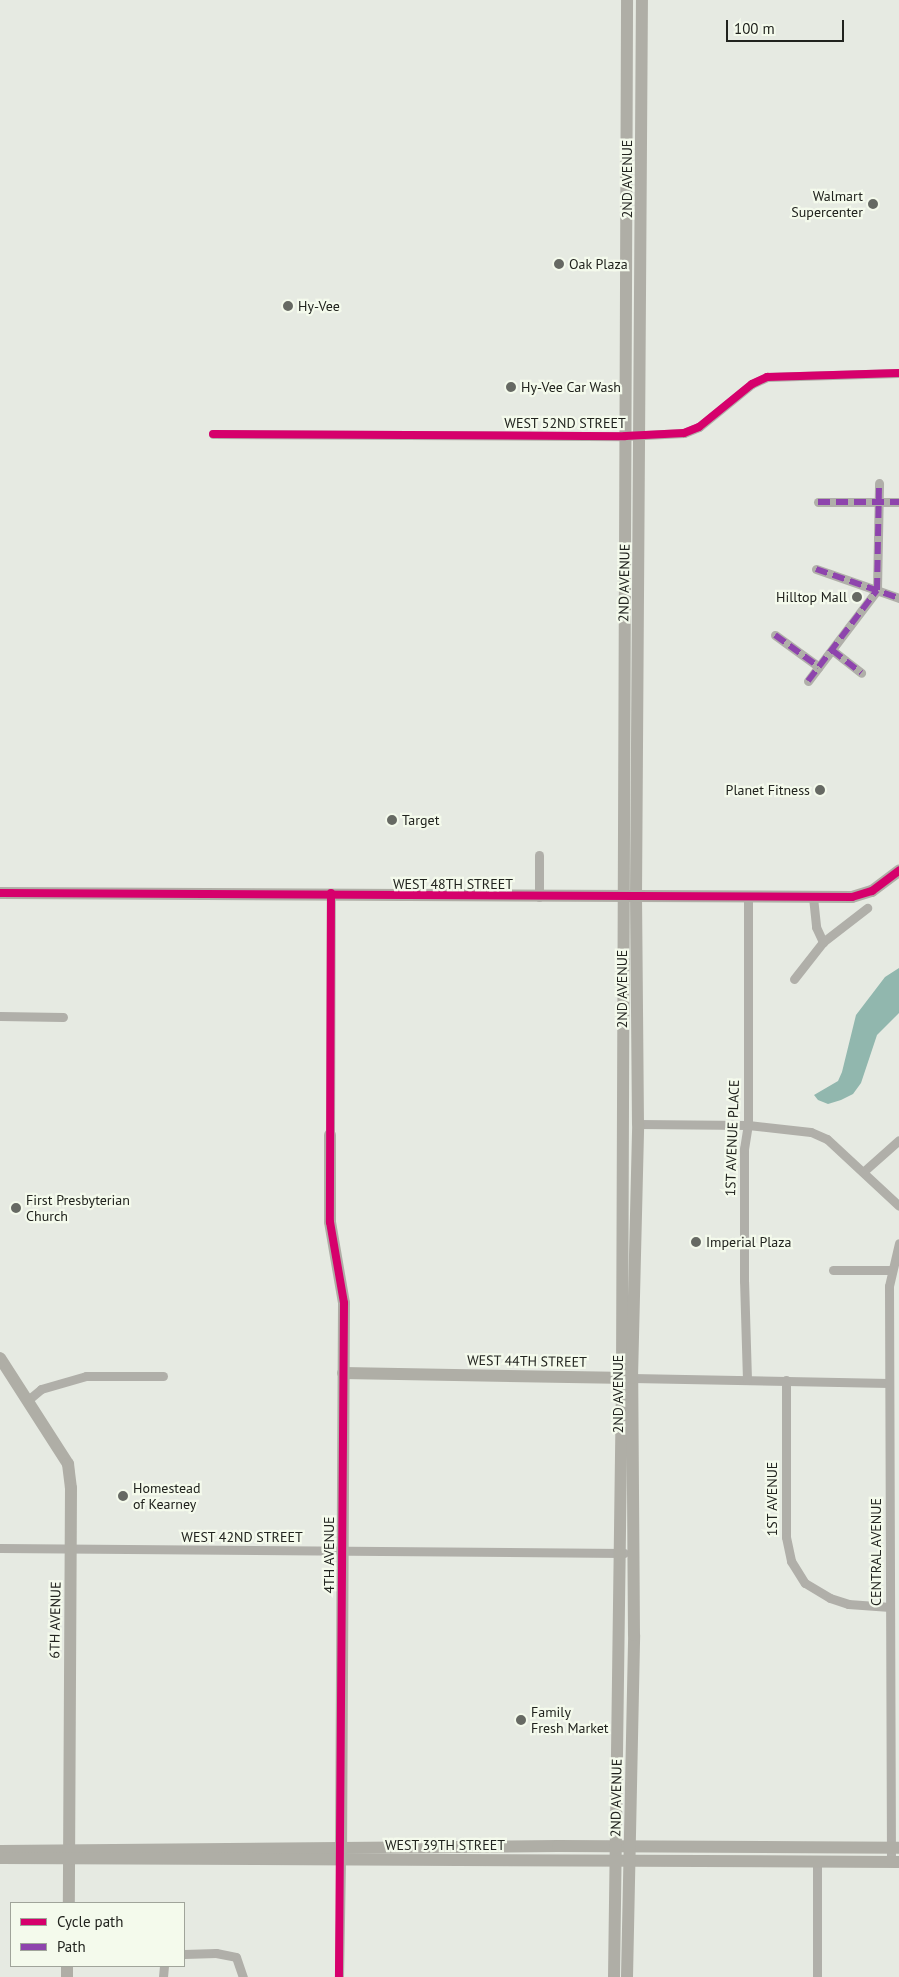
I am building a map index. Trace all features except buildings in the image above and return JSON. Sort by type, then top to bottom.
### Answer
[{"type":"main road","name":"2ND AVENUE","points":[[614,1977],[614,1846],[620,1553],[638,1124],[630,897],[625,436],[627,0]]},
{"type":"main road","name":"2ND AVENUE","points":[[627,1977],[635,1553],[627,1378],[630,897],[640,436],[642,0]]},
{"type":"main road","name":"WEST 48TH STREET","points":[[0,893],[331,893],[351,896],[852,897],[872,890],[899,871]]},
{"type":"main road","name":"4TH AVENUE","points":[[330,1135],[330,1222],[344,1302],[341,1860]]},
{"type":"main road","name":"6TH AVENUE","points":[[0,1358],[68,1464],[72,1488],[69,1714],[71,1854],[68,1902]]},
{"type":"main road","name":"WEST 44TH STREET","points":[[343,1373],[627,1378]]},
{"type":"main road","name":"WEST 39TH STREET","points":[[0,1858],[71,1854],[341,1847],[630,1846],[895,1848]]},
{"type":"main road","name":"WEST 39TH STREET","points":[[0,1851],[341,1860],[895,1862]]},
{"type":"street","name":"WEST 52ND STREET","points":[[213,434],[640,436],[684,433],[699,427],[731,397],[768,377],[899,373]]},
{"type":"street","points":[[808,681],[877,590],[879,483]]},
{"type":"street","points":[[818,502],[899,502]]},
{"type":"street","points":[[816,569],[899,598]]},
{"type":"street","points":[[775,635],[818,667]]},
{"type":"street","points":[[832,650],[861,673]]},
{"type":"street","points":[[539,897],[540,855]]},
{"type":"street","points":[[330,1135],[331,893]]},
{"type":"street","points":[[813,897],[816,927],[823,942]]},
{"type":"street","name":"1ST AVENUE PLACE","points":[[747,1380],[744,1205],[748,1125],[748,898]]},
{"type":"street","points":[[794,979],[823,942],[867,908]]},
{"type":"street","points":[[0,1016],[63,1017]]},
{"type":"street","points":[[638,1124],[748,1125],[811,1132],[827,1138],[899,1206]]},
{"type":"street","points":[[863,1172],[899,1140]]},
{"type":"street","name":"CENTRAL AVENUE","points":[[895,1862],[890,1607],[889,1383],[892,1270],[899,1244]]},
{"type":"street","points":[[834,1270],[892,1270]]},
{"type":"street","points":[[28,1400],[40,1389],[86,1376],[163,1376]]},
{"type":"street","name":"WEST 44TH STREET","points":[[627,1378],[889,1383]]},
{"type":"street","name":"1ST AVENUE","points":[[786,1380],[786,1537],[791,1561],[805,1583],[830,1598],[848,1604],[890,1607]]},
{"type":"street","name":"WEST 42ND STREET","points":[[0,1548],[635,1553]]},
{"type":"street","name":"4TH AVENUE","points":[[339,1977],[341,1860]]},
{"type":"street","points":[[817,1861],[817,1977]]},
{"type":"street","points":[[185,1954],[216,1953],[236,1957],[243,1977]]},
{"type":"water","points":[[899,968],[899,1013],[877,1035],[861,1083],[853,1094],[841,1100],[828,1104],[818,1100],[814,1095],[838,1081],[856,1015],[885,977]]},
{"type":"marked path","points":[[808,681],[877,590],[879,483]]},
{"type":"marked path","points":[[818,502],[899,502]]},
{"type":"marked path","points":[[816,569],[899,598]]},
{"type":"marked path","points":[[775,635],[819,667]]},
{"type":"marked path","points":[[832,650],[861,673]]},
{"type":"cycle path","points":[[213,434],[625,436],[684,433],[699,427],[752,384],[767,377],[899,373]]},
{"type":"cycle path","points":[[0,893],[852,897],[872,891],[899,871]]},
{"type":"cycle path","points":[[331,893],[330,1222],[344,1303],[339,1977]]},
{"type":"place","name":"Walmart Supercenter","points":[[873,204]]},
{"type":"place","name":"Oak Plaza","points":[[559,264]]},
{"type":"place","name":"Hy-Vee","points":[[288,306]]},
{"type":"place","name":"Hy-Vee Car Wash","points":[[511,387]]},
{"type":"place","name":"Hilltop Mall","points":[[857,597]]},
{"type":"place","name":"Planet Fitness","points":[[820,790]]},
{"type":"place","name":"Target","points":[[392,820]]},
{"type":"place","name":"First Presbyterian Church","points":[[16,1208]]},
{"type":"place","name":"Imperial Plaza","points":[[696,1242]]},
{"type":"place","name":"Homestead of Kearney","points":[[123,1496]]},
{"type":"place","name":"Family Fresh Market","points":[[521,1720]]}]
